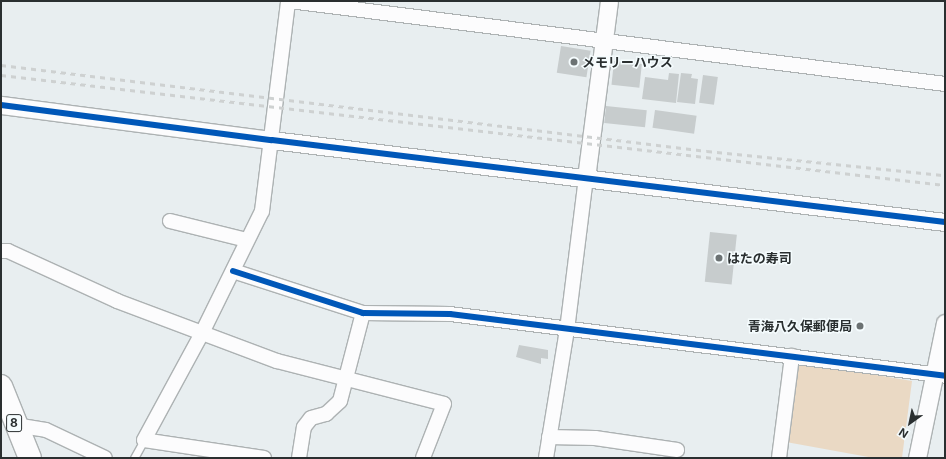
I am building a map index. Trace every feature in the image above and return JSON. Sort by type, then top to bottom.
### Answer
[{"type":"highway","name":"8","points":[[1,386],[30,458]]},
{"type":"street","points":[[264,458],[144,440],[202,333],[262,212],[289,1],[945,84]]},
{"type":"street","points":[[546,458],[567,330],[608,1]]},
{"type":"street","points":[[1,105],[272,140],[945,222]]},
{"type":"street","points":[[170,220],[247,240]]},
{"type":"street","points":[[1,251],[8,251],[117,301],[277,361],[444,404],[423,458]]},
{"type":"street","points":[[233,271],[363,312],[450,314],[567,330],[940,375]]},
{"type":"street","points":[[299,458],[304,428],[311,418],[326,414],[340,401],[347,380],[363,312]]},
{"type":"street","points":[[917,458],[940,375],[945,323]]},
{"type":"street","points":[[782,458],[792,356]]},
{"type":"street","points":[[16,425],[46,430],[106,458]]},
{"type":"street","points":[[549,437],[595,438],[677,450]]},
{"type":"lane","points":[[134,458],[144,440]]},
{"type":"shaded area","points":[[798,362],[912,381],[902,458],[874,458],[786,442]]},
{"type":"building","name":"メモリーハウス","points":[[561,46],[591,51],[586,77],[557,73]]},
{"type":"building","points":[[614,61],[642,64],[639,88],[611,85]]},
{"type":"building","points":[[669,73],[679,74],[676,103],[642,99],[645,77],[668,80]]},
{"type":"building","points":[[681,73],[692,74],[691,78],[698,79],[695,104],[677,102]]},
{"type":"building","points":[[703,75],[718,77],[714,105],[699,103]]},
{"type":"building","points":[[606,106],[647,110],[645,127],[604,123]]},
{"type":"building","points":[[655,110],[697,116],[694,134],[652,128]]},
{"type":"building","name":"はたの寿司","points":[[710,232],[737,235],[732,285],[705,282]]},
{"type":"building","points":[[519,345],[548,350],[548,359],[541,358],[541,364],[516,357]]},
{"type":"railway","points":[[1,65],[707,151],[945,175]]},
{"type":"railway","points":[[1,75],[945,185]]},
{"type":"cycle path","points":[[1,105],[272,140],[945,222]]},
{"type":"cycle path","points":[[233,271],[363,313],[450,314],[945,376]]},
{"type":"place","name":"メモリーハウス","points":[[574,62]]},
{"type":"place","name":"はたの寿司","points":[[719,258]]},
{"type":"place","name":"青海八久保郵便局","points":[[860,326]]}]
